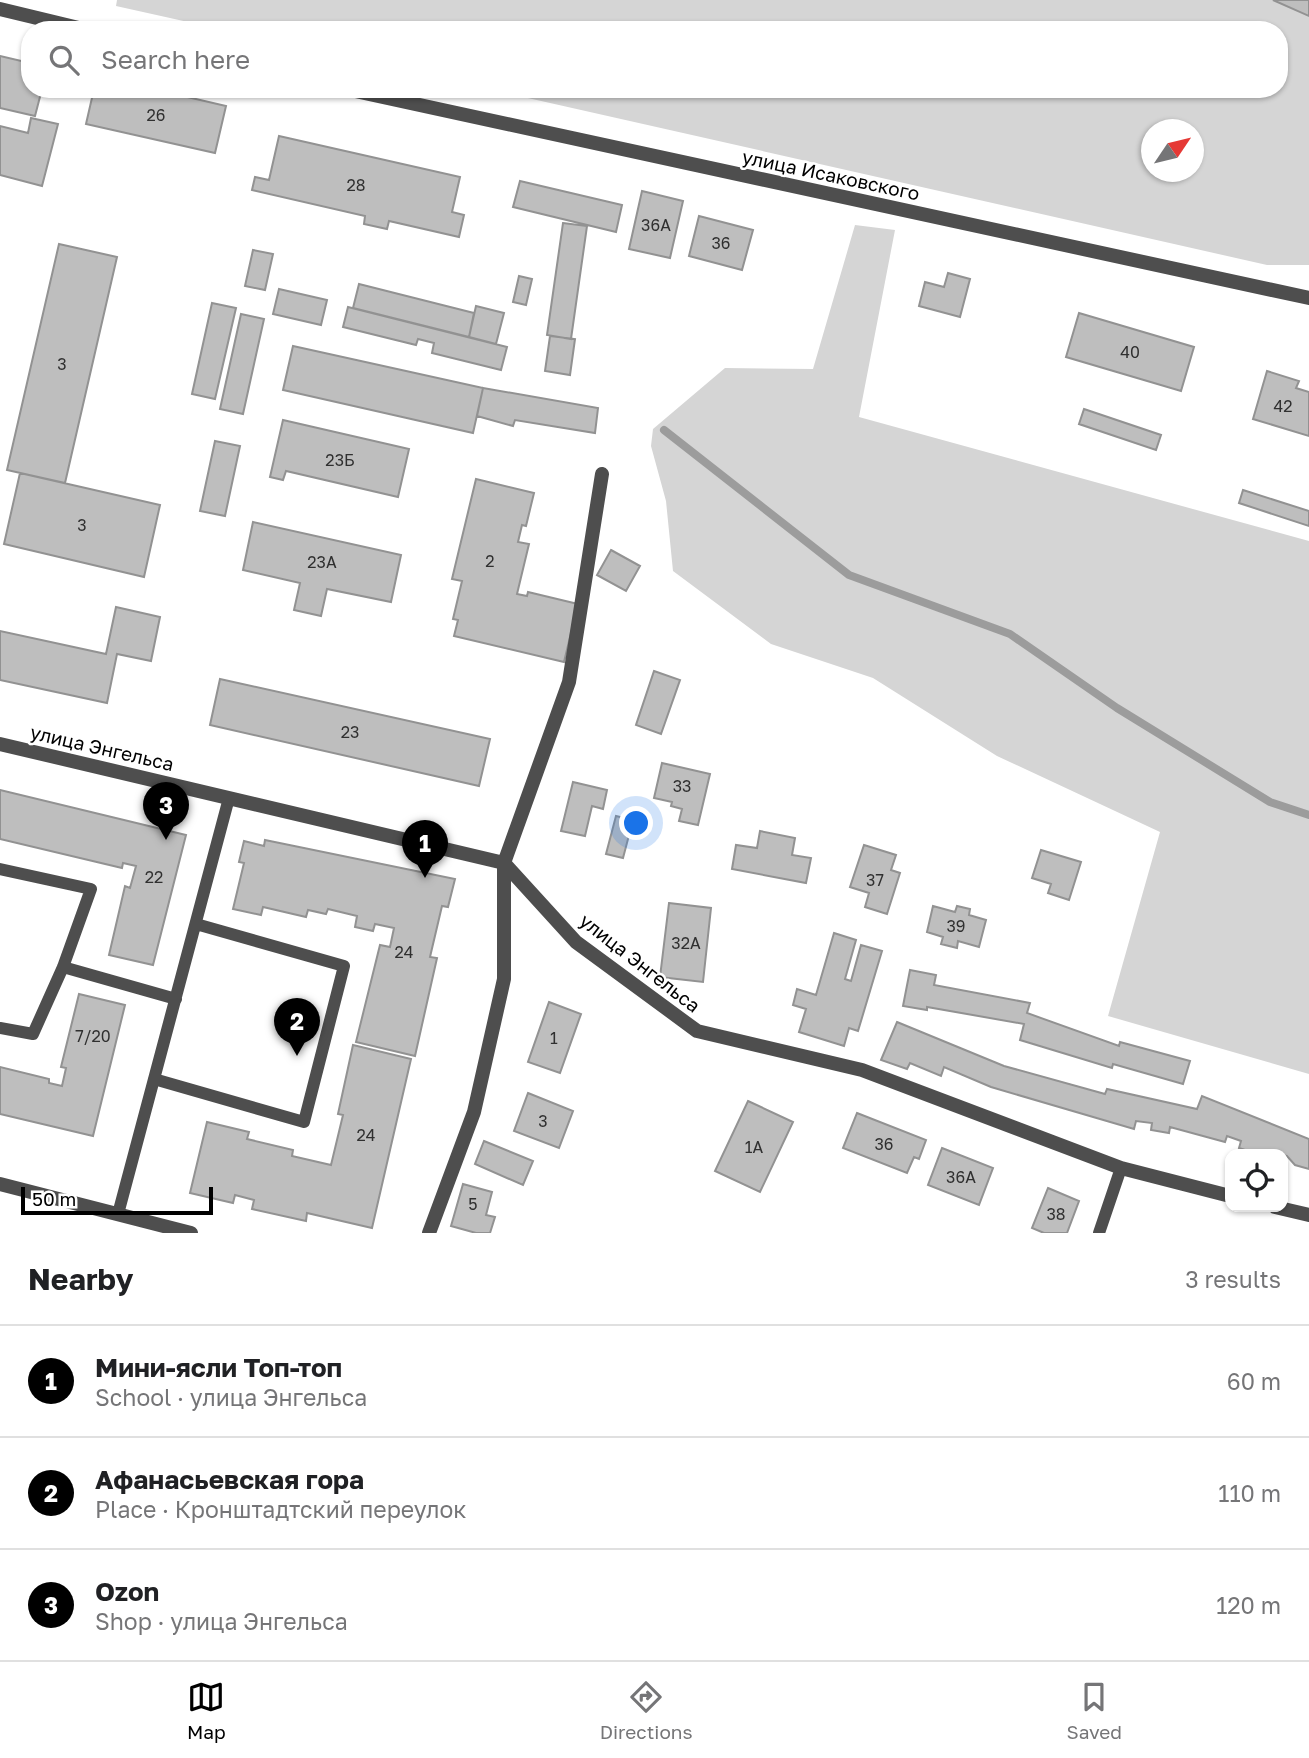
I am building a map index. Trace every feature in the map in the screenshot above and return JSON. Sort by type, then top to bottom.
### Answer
[{"type":"street","points":[[0,9],[50,21]]},
{"type":"street","name":"улица Исаковского","points":[[387,98],[1309,298]]},
{"type":"street","points":[[429,1233],[474,1112],[505,979],[504,863],[569,682],[602,474]]},
{"type":"street","name":"улица Энгельса","points":[[0,744],[504,863],[576,942],[697,1031],[862,1070],[1121,1168],[1225,1195]]},
{"type":"street","points":[[0,1184],[191,1233]]},
{"type":"street","points":[[1288,1210],[1309,1215]]},
{"type":"lane","points":[[118,1214],[229,798]]},
{"type":"lane","points":[[0,869],[91,889],[63,967],[33,1034],[0,1028]]},
{"type":"lane","points":[[154,1079],[304,1122],[344,966],[196,924]]},
{"type":"lane","points":[[63,967],[176,999]]},
{"type":"lane","points":[[1099,1233],[1121,1168]]},
{"type":"shaded area","points":[[117,0],[1273,0],[1309,16],[1309,265],[1267,265],[528,98],[1288,98],[1288,21],[184,21],[116,6]]},
{"type":"shaded area","points":[[855,225],[895,230],[859,417],[1309,541],[1309,1074],[1108,1016],[1160,832],[997,756],[873,678],[771,644],[673,571],[666,501],[651,446],[653,429],[725,368],[813,369]]},
{"type":"building","points":[[1273,0],[1309,0],[1309,16]]},
{"type":"building","points":[[0,56],[21,61],[21,98],[40,98],[35,116],[0,108]]},
{"type":"building","points":[[92,98],[192,98],[226,106],[215,153],[86,124]]},
{"type":"building","points":[[31,118],[58,124],[42,186],[0,175],[0,126],[28,133]]},
{"type":"building","points":[[279,136],[460,177],[452,212],[464,215],[459,237],[389,221],[387,229],[364,224],[365,216],[252,190],[255,177],[269,180]]},
{"type":"building","points":[[520,181],[622,205],[616,232],[513,207]]},
{"type":"building","points":[[642,191],[683,201],[670,258],[629,249]]},
{"type":"building","points":[[699,216],[753,230],[742,270],[689,256]]},
{"type":"building","points":[[563,223],[587,226],[571,339],[547,335]]},
{"type":"building","points":[[59,244],[117,257],[65,483],[7,470]]},
{"type":"building","points":[[253,250],[273,254],[265,290],[245,286]]},
{"type":"building","points":[[948,273],[970,279],[960,317],[919,306],[925,282],[944,287]]},
{"type":"building","points":[[519,276],[532,279],[526,305],[513,302]]},
{"type":"building","points":[[359,284],[474,313],[469,337],[353,308]]},
{"type":"building","points":[[279,289],[327,300],[321,325],[273,314]]},
{"type":"building","points":[[212,303],[236,308],[215,399],[192,394]]},
{"type":"building","points":[[476,306],[504,313],[496,344],[469,337]]},
{"type":"building","points":[[348,307],[507,347],[501,370],[432,353],[434,343],[418,339],[416,345],[343,327]]},
{"type":"building","points":[[1079,313],[1194,347],[1181,391],[1066,357]]},
{"type":"building","points":[[241,314],[264,319],[243,414],[220,409]]},
{"type":"building","points":[[550,336],[575,339],[570,375],[545,371]]},
{"type":"building","points":[[293,346],[483,388],[473,433],[283,390]]},
{"type":"building","points":[[1267,371],[1299,381],[1296,388],[1309,392],[1309,436],[1253,419]]},
{"type":"building","points":[[483,388],[598,408],[595,433],[515,420],[513,426],[477,416]]},
{"type":"building","points":[[1084,409],[1161,435],[1156,450],[1079,424]]},
{"type":"building","points":[[283,420],[409,449],[398,497],[286,471],[283,480],[270,477]]},
{"type":"building","points":[[215,441],[240,446],[225,516],[200,511]]},
{"type":"building","points":[[20,473],[160,505],[144,577],[4,544]]},
{"type":"building","points":[[476,479],[534,493],[526,526],[522,525],[518,542],[529,544],[517,594],[527,596],[528,592],[578,604],[564,662],[454,636],[458,620],[453,619],[462,581],[452,579]]},
{"type":"building","points":[[1243,490],[1309,511],[1309,526],[1239,503]]},
{"type":"building","points":[[253,522],[401,555],[391,602],[327,589],[321,616],[294,610],[300,583],[243,570]]},
{"type":"building","points":[[611,550],[640,566],[626,591],[597,575]]},
{"type":"building","points":[[116,607],[160,617],[151,661],[117,654],[107,703],[0,680],[0,631],[106,654]]},
{"type":"building","points":[[654,671],[680,680],[661,734],[636,725]]},
{"type":"building","points":[[220,679],[490,739],[479,786],[210,725]]},
{"type":"building","points":[[662,763],[710,774],[698,825],[679,821],[682,809],[671,806],[672,802],[654,798]]},
{"type":"building","points":[[573,782],[607,790],[603,809],[592,806],[585,836],[561,831]]},
{"type":"building","points":[[0,790],[186,835],[153,965],[109,955],[125,886],[130,888],[136,866],[123,863],[122,868],[0,839]]},
{"type":"building","points":[[616,816],[633,820],[623,858],[606,854]]},
{"type":"building","points":[[760,831],[795,838],[792,855],[811,858],[806,883],[732,869],[736,845],[757,848]]},
{"type":"building","points":[[265,840],[455,879],[448,907],[442,906],[430,957],[437,958],[415,1056],[356,1042],[380,945],[390,947],[394,928],[375,924],[373,931],[355,927],[357,916],[328,909],[326,914],[308,910],[306,917],[263,907],[261,915],[233,909],[244,863],[239,862],[244,841],[264,846]]},
{"type":"building","points":[[864,845],[896,855],[891,870],[900,873],[887,914],[865,907],[869,893],[850,887]]},
{"type":"building","points":[[1041,850],[1081,862],[1069,900],[1048,893],[1051,884],[1032,878]]},
{"type":"building","points":[[669,903],[711,908],[703,982],[660,977]]},
{"type":"building","points":[[933,906],[955,912],[957,906],[970,909],[969,915],[986,920],[979,947],[958,941],[957,948],[941,944],[943,937],[927,932]]},
{"type":"building","points":[[834,933],[856,940],[845,979],[851,981],[861,945],[882,951],[858,1031],[849,1028],[844,1046],[799,1032],[806,1009],[793,1005],[797,989],[816,995]]},
{"type":"building","points":[[910,970],[936,975],[934,985],[1030,1003],[1027,1013],[1119,1046],[1120,1042],[1190,1061],[1183,1084],[1113,1064],[1112,1068],[1020,1040],[1024,1024],[927,1007],[927,1010],[903,1006]]},
{"type":"building","points":[[79,994],[125,1005],[93,1136],[0,1114],[0,1067],[49,1079],[49,1083],[62,1086],[66,1068],[61,1067]]},
{"type":"building","points":[[549,1002],[581,1014],[560,1073],[528,1062]]},
{"type":"building","points":[[897,1022],[1004,1066],[1105,1094],[1107,1089],[1197,1109],[1202,1096],[1309,1139],[1309,1169],[1295,1165],[1288,1157],[1288,1149],[1242,1149],[1239,1148],[1241,1141],[1227,1136],[1225,1142],[1170,1127],[1169,1133],[1151,1130],[1152,1123],[1136,1121],[1134,1129],[991,1087],[944,1067],[941,1076],[910,1063],[907,1069],[881,1060]]},
{"type":"building","points":[[353,1045],[411,1059],[372,1228],[307,1213],[306,1221],[252,1209],[254,1200],[235,1195],[233,1203],[190,1193],[207,1122],[249,1132],[247,1139],[293,1150],[292,1156],[331,1165],[343,1115],[338,1114]]},
{"type":"building","points":[[528,1093],[573,1111],[559,1148],[514,1131]]},
{"type":"building","points":[[748,1101],[793,1122],[760,1192],[715,1171]]},
{"type":"building","points":[[857,1113],[926,1140],[919,1159],[914,1157],[907,1173],[843,1148]]},
{"type":"building","points":[[484,1141],[533,1161],[523,1185],[475,1164]]},
{"type":"building","points":[[942,1148],[993,1168],[979,1205],[928,1185]]},
{"type":"building","points":[[463,1184],[492,1192],[486,1215],[495,1217],[490,1233],[476,1233],[451,1226]]},
{"type":"building","points":[[1048,1188],[1079,1201],[1067,1233],[1044,1233],[1032,1228]]},
{"type":"waterway","points":[[664,430],[849,575],[1010,634],[1117,708],[1270,802],[1309,815]]},
{"type":"place","name":"Ozon","points":[[166,840]]},
{"type":"place","name":"Мини-ясли Топ-топ","points":[[425,878]]},
{"type":"place","name":"Афанасьевская гора","points":[[297,1056]]}]
